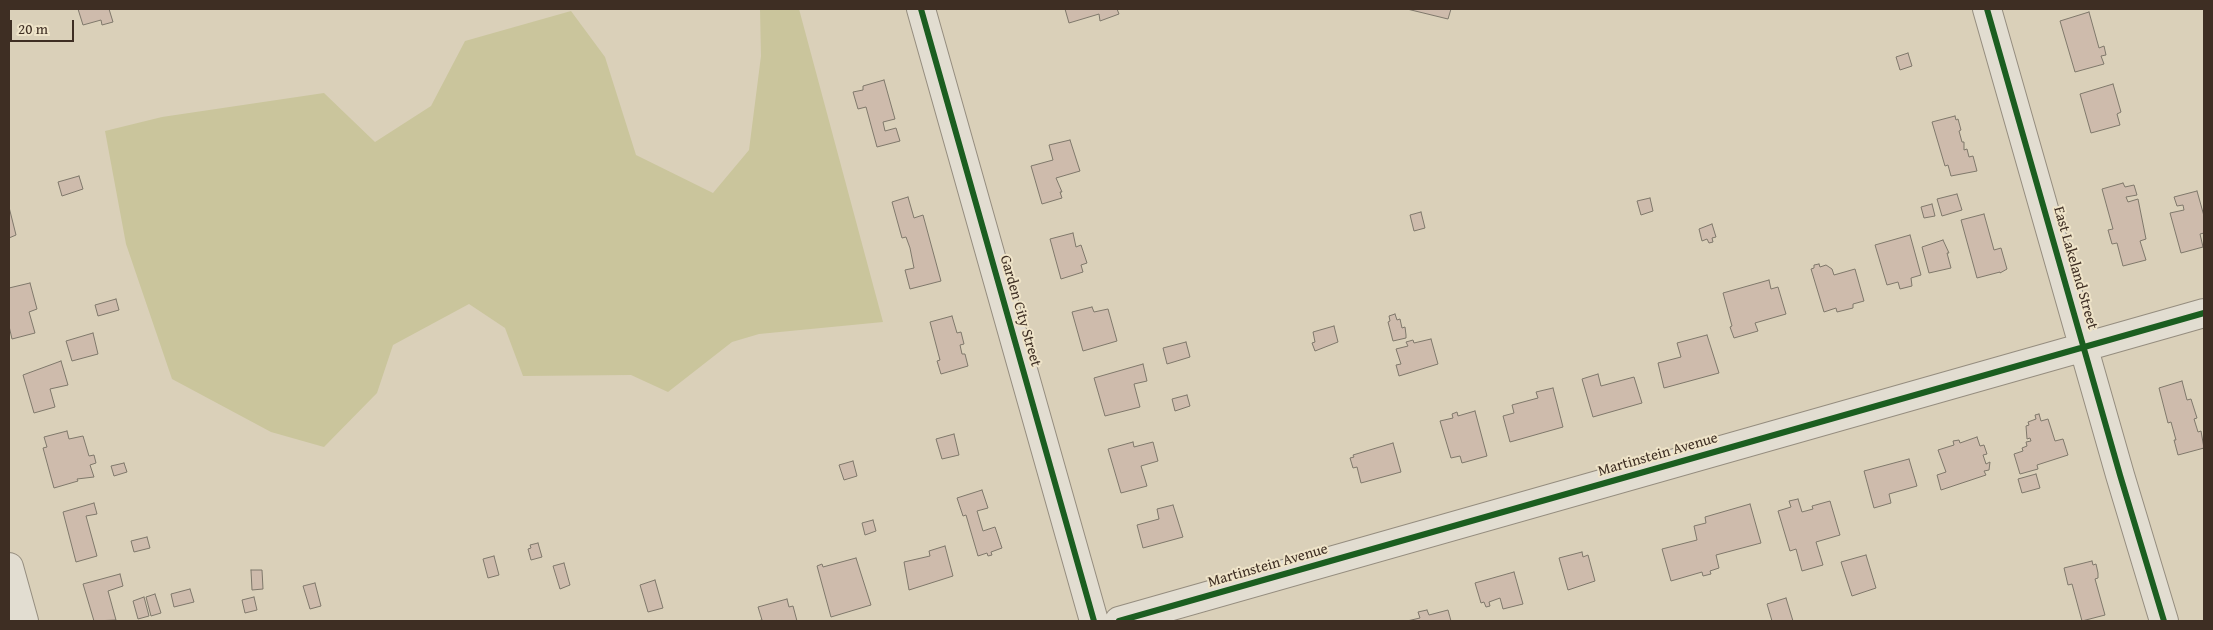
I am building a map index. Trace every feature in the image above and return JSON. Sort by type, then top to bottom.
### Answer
[{"type":"street","name":"Garden City Street","points":[[920,9],[1094,621]]},
{"type":"street","name":"East Lakeland Street","points":[[1987,9],[2120,475],[2164,621]]},
{"type":"street","name":"Martinstein Avenue","points":[[1119,621],[2204,313]]},
{"type":"street","points":[[9,567],[24,621]]},
{"type":"shaded area","points":[[760,9],[799,9],[883,322],[759,334],[732,342],[668,392],[631,375],[523,376],[505,328],[469,304],[393,345],[377,393],[324,447],[271,432],[172,379],[126,244],[105,131],[162,117],[324,93],[375,142],[431,106],[465,41],[571,11],[605,57],[636,155],[713,193],[749,150],[761,56]]},
{"type":"building","points":[[78,9],[109,9],[113,22],[102,25],[101,20],[83,25]]},
{"type":"building","points":[[1065,9],[1117,9],[1119,14],[1100,21],[1099,14],[1069,23]]},
{"type":"building","points":[[1407,9],[1451,9],[1448,19]]},
{"type":"building","points":[[2089,12],[2099,48],[2104,46],[2106,55],[2101,56],[2104,64],[2075,72],[2060,21]]},
{"type":"building","points":[[1908,53],[1912,66],[1900,70],[1896,57]]},
{"type":"building","points":[[884,80],[895,119],[883,122],[885,131],[896,128],[900,141],[877,147],[866,107],[858,109],[853,92],[863,90],[863,86]]},
{"type":"building","points":[[2113,84],[2121,112],[2117,114],[2120,125],[2091,133],[2080,94]]},
{"type":"building","points":[[1955,116],[1956,120],[1958,119],[1961,130],[1959,131],[1962,142],[1964,142],[1964,150],[1967,149],[1969,157],[1973,156],[1977,171],[1951,176],[1948,165],[1945,166],[1932,122]]},
{"type":"building","points":[[1070,140],[1080,171],[1056,178],[1062,192],[1060,192],[1062,198],[1042,204],[1031,166],[1053,160],[1049,145]]},
{"type":"building","points":[[79,176],[83,189],[62,196],[58,182]]},
{"type":"building","points":[[2123,183],[2125,187],[2134,185],[2137,195],[2126,197],[2128,202],[2138,199],[2146,239],[2140,241],[2146,260],[2123,266],[2117,243],[2112,244],[2108,230],[2113,229],[2102,189]]},
{"type":"building","points":[[2197,191],[2204,216],[2204,233],[2200,234],[2203,247],[2181,253],[2170,213],[2184,210],[2183,205],[2177,206],[2174,197]]},
{"type":"building","points":[[1957,194],[1962,210],[1942,216],[1937,199]]},
{"type":"building","points":[[908,197],[914,218],[923,215],[941,281],[910,289],[905,270],[914,268],[910,248],[906,237],[902,238],[892,202]]},
{"type":"building","points":[[1650,198],[1653,211],[1641,215],[1637,201]]},
{"type":"building","points":[[1932,204],[1935,216],[1924,218],[1921,207]]},
{"type":"building","points":[[9,207],[16,235],[9,238]]},
{"type":"building","points":[[1421,212],[1425,228],[1414,231],[1410,215]]},
{"type":"building","points":[[1984,214],[1994,250],[2001,248],[2007,269],[2000,273],[1977,278],[1961,220]]},
{"type":"building","points":[[1712,224],[1716,237],[1712,238],[1713,242],[1709,243],[1707,239],[1702,241],[1699,229]]},
{"type":"building","points":[[1073,233],[1076,247],[1081,245],[1087,263],[1081,265],[1083,272],[1061,279],[1050,239]]},
{"type":"building","points":[[1910,235],[1921,275],[1911,278],[1912,286],[1900,289],[1898,282],[1887,285],[1875,245]]},
{"type":"building","points":[[1943,240],[1949,253],[1947,253],[1951,268],[1929,273],[1922,247]]},
{"type":"building","points":[[1819,264],[1820,267],[1826,265],[1832,269],[1834,275],[1855,269],[1864,301],[1853,304],[1853,308],[1837,312],[1836,308],[1824,312],[1811,269],[1814,268],[1814,265]]},
{"type":"building","points":[[1769,280],[1771,289],[1778,287],[1786,314],[1755,323],[1758,331],[1734,338],[1723,293]]},
{"type":"building","points":[[30,283],[37,309],[29,312],[35,333],[12,339],[9,326],[9,288]]},
{"type":"building","points":[[116,299],[119,310],[98,316],[95,305]]},
{"type":"building","points":[[1092,307],[1094,312],[1108,309],[1117,341],[1083,351],[1072,312]]},
{"type":"building","points":[[1395,314],[1397,320],[1400,319],[1402,328],[1405,327],[1406,338],[1393,341],[1388,322],[1390,321],[1389,316]]},
{"type":"building","points":[[952,316],[957,333],[961,332],[964,344],[960,345],[968,366],[941,374],[937,361],[940,360],[930,322]]},
{"type":"building","points":[[1334,326],[1338,342],[1315,351],[1312,343],[1315,342],[1313,332]]},
{"type":"building","points":[[93,333],[98,354],[72,361],[66,341]]},
{"type":"building","points":[[1707,335],[1719,373],[1664,388],[1658,363],[1681,357],[1677,343]]},
{"type":"building","points":[[1431,339],[1438,364],[1399,376],[1396,365],[1401,364],[1396,349],[1408,346],[1406,342],[1413,340],[1414,343]]},
{"type":"building","points":[[1186,342],[1190,357],[1167,364],[1163,348]]},
{"type":"building","points":[[61,361],[68,385],[50,389],[55,407],[34,413],[23,375]]},
{"type":"building","points":[[1143,364],[1147,381],[1134,384],[1140,407],[1105,416],[1094,378]]},
{"type":"building","points":[[1598,374],[1601,386],[1634,377],[1642,403],[1593,417],[1582,379]]},
{"type":"building","points":[[2182,381],[2187,400],[2191,399],[2197,418],[2194,419],[2198,432],[2201,431],[2204,448],[2178,455],[2171,422],[2168,423],[2159,388]]},
{"type":"building","points":[[1553,388],[1563,427],[1510,442],[1503,416],[1514,413],[1512,405],[1538,398],[1536,392]]},
{"type":"building","points":[[1187,395],[1190,406],[1175,411],[1172,399]]},
{"type":"building","points":[[1475,411],[1487,456],[1462,463],[1460,456],[1451,458],[1440,421],[1453,418],[1452,414],[1457,412],[1458,416]]},
{"type":"building","points":[[2039,414],[2041,421],[2048,419],[2055,441],[2063,439],[2068,455],[2037,465],[2038,469],[2020,474],[2014,454],[2023,451],[2022,448],[2027,446],[2026,442],[2031,441],[2030,438],[2027,439],[2026,426],[2029,425],[2028,422],[2036,419],[2035,415]]},
{"type":"building","points":[[67,431],[69,439],[83,436],[89,456],[94,455],[96,463],[90,465],[94,477],[77,479],[78,481],[54,488],[43,448],[47,447],[44,437]]},
{"type":"building","points":[[954,434],[959,455],[942,459],[936,439]]},
{"type":"building","points":[[1977,437],[1980,446],[1984,445],[1987,454],[1983,455],[1986,464],[1990,462],[1989,470],[1984,471],[1986,475],[1941,490],[1937,475],[1946,472],[1938,450],[1954,445],[1953,441],[1959,440],[1960,443]]},
{"type":"building","points":[[1133,442],[1134,447],[1153,442],[1158,461],[1141,466],[1147,486],[1121,493],[1108,449]]},
{"type":"building","points":[[1393,443],[1401,472],[1361,483],[1357,467],[1353,468],[1350,458],[1354,457],[1353,455]]},
{"type":"building","points":[[1909,459],[1917,486],[1889,494],[1891,503],[1874,508],[1864,471]]},
{"type":"building","points":[[853,461],[857,476],[844,480],[839,465]]},
{"type":"building","points":[[124,463],[127,472],[114,476],[111,466]]},
{"type":"building","points":[[2036,474],[2040,488],[2022,493],[2018,479]]},
{"type":"building","points":[[982,490],[988,508],[977,511],[983,531],[995,527],[1002,548],[991,552],[992,555],[988,556],[987,553],[978,556],[966,515],[963,516],[957,498]]},
{"type":"building","points":[[1798,499],[1802,512],[1813,509],[1812,506],[1830,501],[1840,535],[1816,542],[1823,565],[1802,571],[1796,549],[1790,551],[1778,511],[1791,507],[1789,501]]},
{"type":"building","points":[[94,503],[97,514],[86,516],[97,556],[76,562],[63,512]]},
{"type":"building","points":[[1750,504],[1761,543],[1716,555],[1719,568],[1710,571],[1711,574],[1703,576],[1702,572],[1671,581],[1662,549],[1697,540],[1694,526],[1706,523],[1705,517]]},
{"type":"building","points":[[1173,505],[1183,537],[1143,548],[1137,525],[1159,519],[1157,509]]},
{"type":"building","points":[[873,520],[876,531],[865,535],[862,523]]},
{"type":"building","points":[[147,537],[150,548],[134,552],[131,541]]},
{"type":"building","points":[[538,543],[542,557],[531,560],[528,549],[531,548],[530,545]]},
{"type":"building","points":[[945,546],[953,576],[909,590],[904,562],[930,556],[929,551]]},
{"type":"building","points":[[1582,552],[1583,557],[1588,555],[1595,581],[1568,590],[1559,558]]},
{"type":"building","points":[[1866,555],[1876,588],[1852,596],[1841,562]]},
{"type":"building","points":[[494,556],[499,575],[488,578],[483,559]]},
{"type":"building","points":[[856,558],[871,605],[831,617],[817,566],[822,564],[823,567]]},
{"type":"building","points":[[2092,561],[2093,565],[2096,564],[2098,578],[2095,579],[2105,615],[2082,621],[2072,584],[2068,585],[2064,568]]},
{"type":"building","points":[[564,563],[570,585],[560,589],[553,566]]},
{"type":"building","points":[[251,570],[262,570],[263,589],[252,590]]},
{"type":"building","points":[[1514,572],[1523,604],[1503,609],[1500,598],[1489,602],[1490,606],[1486,607],[1484,602],[1481,603],[1475,583]]},
{"type":"building","points":[[120,574],[123,586],[108,591],[116,620],[94,621],[83,584]]},
{"type":"building","points":[[655,580],[663,608],[648,612],[640,585]]},
{"type":"building","points":[[315,583],[321,606],[310,609],[303,586]]},
{"type":"building","points":[[190,589],[194,602],[174,607],[171,594]]},
{"type":"building","points":[[155,594],[161,613],[151,616],[146,597]]},
{"type":"building","points":[[144,597],[149,616],[138,619],[133,601]]},
{"type":"building","points":[[254,597],[257,610],[245,613],[242,600]]},
{"type":"building","points":[[1786,598],[1793,621],[1772,621],[1767,604]]},
{"type":"building","points":[[787,599],[789,607],[793,606],[797,621],[757,621],[762,620],[758,607]]},
{"type":"building","points":[[1427,610],[1429,615],[1448,610],[1451,621],[1407,621],[1420,618],[1418,612]]},
{"type":"cycle path","points":[[921,9],[1094,621]]},
{"type":"cycle path","points":[[1987,9],[2120,475],[2164,621]]},
{"type":"cycle path","points":[[1119,621],[2204,313]]}]
